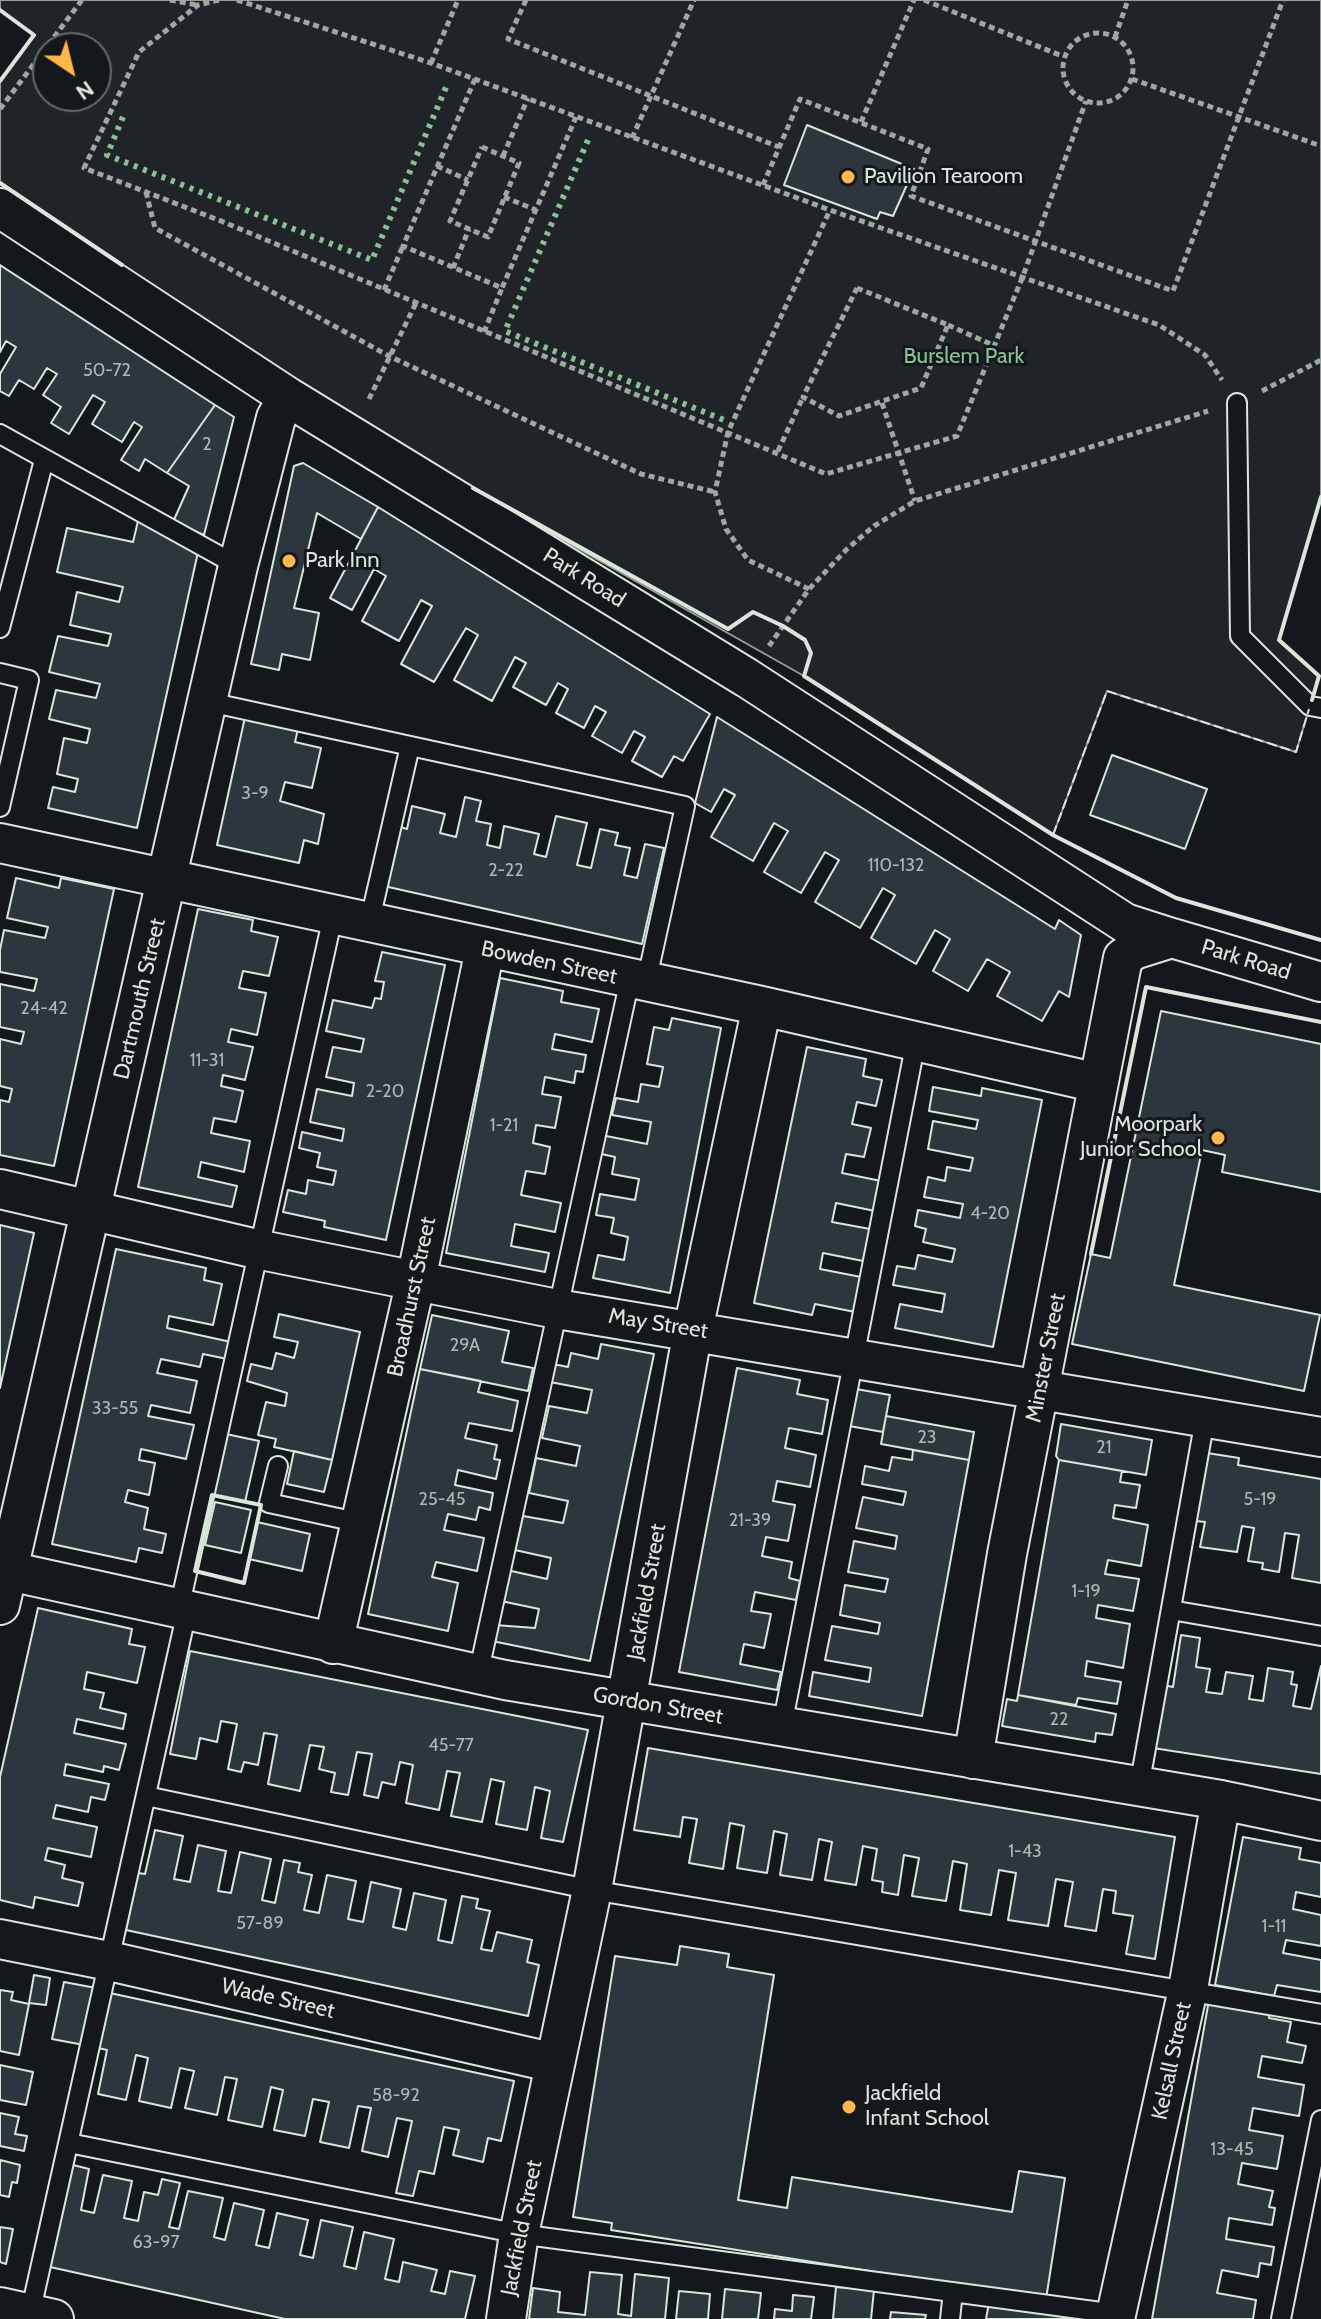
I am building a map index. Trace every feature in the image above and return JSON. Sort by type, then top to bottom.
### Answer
[{"type":"street","name":"Park Road","points":[[0,208],[288,397],[747,678],[1125,923],[1321,982]]},
{"type":"street","name":"Dartmouth Street","points":[[3,1581],[168,880],[238,566],[276,418],[288,397]]},
{"type":"street","name":"Bowden Street","points":[[0,843],[762,1006],[1098,1083]]},
{"type":"street","name":"Park Road","points":[[1123,958],[1134,950],[1172,938]]},
{"type":"street","name":"Broadhurst Street","points":[[333,1644],[416,1280],[485,949]]},
{"type":"street","name":"Minster Street","points":[[973,1759],[1007,1554],[1123,958]]},
{"type":"street","name":"Jackfield Street","points":[[506,2319],[519,2234],[592,1890],[693,1330],[762,1006]]},
{"type":"street","name":"May Street","points":[[0,1189],[261,1250],[557,1309],[856,1357],[1039,1393],[1321,1437]]},
{"type":"street","name":"Gordon Street","points":[[3,1581],[183,1610],[478,1675],[1221,1800],[1321,1821]]},
{"type":"street","name":"Kelsall Street","points":[[1116,2316],[1188,1989],[1221,1800]]},
{"type":"street","name":"Wade Street","points":[[0,1939],[555,2063]]},
{"type":"lane","points":[[1237,403],[1240,636],[1310,706],[1321,708]]},
{"type":"lane","points":[[0,434],[238,566]]},
{"type":"lane","points":[[0,628],[44,460]]},
{"type":"lane","points":[[0,673],[29,680],[0,807]]},
{"type":"lane","points":[[209,702],[685,806],[557,1309],[478,1675]]},
{"type":"lane","points":[[28,2313],[146,1796],[261,1250],[351,920],[410,746]]},
{"type":"lane","points":[[782,1726],[916,1041]]},
{"type":"lane","points":[[1139,1787],[1205,1419]]},
{"type":"lane","points":[[278,1466],[269,1503],[361,1523]]},
{"type":"lane","points":[[1171,1610],[1321,1636]]},
{"type":"lane","points":[[146,1796],[592,1890],[1321,2014]]},
{"type":"lane","points":[[1281,2319],[1321,2120]]},
{"type":"lane","points":[[69,2143],[519,2234],[1116,2316]]},
{"type":"lane","points":[[950,2319],[953,2292]]},
{"type":"path","points":[[0,109],[82,0]]},
{"type":"path","points":[[170,0],[198,5],[219,0]]},
{"type":"path","points":[[237,0],[431,63],[830,210],[1159,325],[1205,355],[1237,403]]},
{"type":"path","points":[[431,63],[458,0]]},
{"type":"path","points":[[526,0],[508,39],[779,147]]},
{"type":"path","points":[[632,138],[694,0]]},
{"type":"path","points":[[861,122],[914,0]]},
{"type":"path","points":[[924,0],[1062,56]]},
{"type":"path","points":[[1115,37],[1128,0]]},
{"type":"path","points":[[763,185],[800,99],[928,149],[911,196],[1173,291],[1283,0]]},
{"type":"path","points":[[198,5],[139,52],[84,168],[778,451],[826,474],[957,436],[1023,276],[1086,101]]},
{"type":"path","points":[[1091,34],[1115,37],[1128,48],[1134,61],[1132,79],[1121,95],[1106,103],[1086,101],[1070,93],[1061,74],[1062,56],[1077,40],[1091,34]]},
{"type":"path","points":[[384,290],[475,79]]},
{"type":"path","points":[[1132,79],[1318,147],[1321,154]]},
{"type":"path","points":[[503,156],[528,98]]},
{"type":"path","points":[[484,332],[576,117]]},
{"type":"path","points":[[482,147],[519,163],[488,237],[450,221],[468,180],[482,147]]},
{"type":"path","points":[[437,166],[468,180]]},
{"type":"path","points":[[146,192],[155,228],[389,356],[641,474],[715,492]]},
{"type":"path","points":[[504,197],[536,210]]},
{"type":"path","points":[[809,589],[748,560],[726,529],[715,492],[728,432],[830,210]]},
{"type":"path","points":[[453,268],[469,229]]},
{"type":"path","points":[[403,246],[502,288]]},
{"type":"path","points":[[778,451],[857,288],[995,346]]},
{"type":"path","points":[[382,372],[416,303]]},
{"type":"path","points":[[803,397],[839,416],[921,388],[948,325]]},
{"type":"path","points":[[747,678],[809,589],[847,549],[915,501],[1237,403],[1301,373],[1321,360]]},
{"type":"path","points":[[882,403],[915,501]]},
{"type":"green space","name":"Burslem Park","points":[[0,0],[1321,0],[1321,497],[1279,640],[1319,676],[1296,752],[1107,691],[1053,835],[804,676],[357,424],[0,183],[0,81],[32,38],[32,112],[112,112],[112,32],[32,34],[0,10]]},
{"type":"building","name":"Pavilion Tearoom","points":[[807,125],[914,169],[893,216],[880,212],[877,219],[784,185]]},
{"type":"building","points":[[0,265],[215,405],[167,473],[145,459],[139,471],[121,460],[142,427],[134,422],[122,442],[92,424],[105,402],[93,395],[69,434],[51,423],[61,407],[43,395],[57,374],[47,368],[34,389],[19,380],[9,396],[0,391],[0,374],[16,347],[6,341],[0,352]]},
{"type":"building","points":[[215,405],[234,417],[204,535],[173,522],[189,486],[167,473]]},
{"type":"building","name":"Park Inn","points":[[303,463],[378,507],[361,539],[317,513],[294,608],[319,613],[310,660],[282,654],[279,670],[251,664],[294,466]]},
{"type":"building","points":[[378,507],[710,714],[683,761],[674,756],[662,777],[632,761],[645,737],[634,731],[622,753],[592,736],[606,712],[595,706],[584,728],[556,713],[568,689],[558,683],[546,705],[513,687],[526,663],[515,657],[492,701],[454,680],[478,635],[466,628],[434,682],[401,664],[432,606],[421,600],[399,641],[362,621],[386,576],[374,569],[352,610],[330,598]]},
{"type":"building","points":[[138,521],[198,552],[137,828],[48,808],[53,787],[75,792],[78,779],[57,774],[64,738],[87,743],[90,729],[49,719],[56,690],[96,698],[100,684],[49,672],[58,636],[108,646],[111,634],[70,625],[77,592],[119,602],[123,587],[57,572],[67,528],[133,542]]},
{"type":"building","points":[[245,717],[298,729],[295,742],[321,748],[312,788],[285,782],[280,801],[324,814],[318,844],[304,840],[299,863],[217,845]]},
{"type":"building","points":[[717,717],[1055,929],[1059,920],[1081,935],[1069,997],[1059,991],[1042,1021],[997,996],[1010,972],[987,959],[968,991],[933,971],[950,939],[935,930],[916,964],[871,938],[895,895],[883,888],[860,928],[815,902],[839,860],[825,852],[801,893],[764,872],[788,831],[774,823],[753,861],[711,837],[735,795],[724,789],[711,812],[695,803]]},
{"type":"building","points":[[1112,755],[1207,789],[1185,849],[1090,815]]},
{"type":"building","points":[[465,797],[481,801],[476,821],[491,824],[487,845],[500,848],[504,826],[539,834],[534,854],[546,857],[556,816],[587,823],[577,865],[591,868],[600,829],[618,833],[615,845],[630,848],[624,875],[637,878],[645,844],[664,848],[642,944],[384,886],[397,826],[407,829],[412,806],[445,814],[440,833],[456,837]]},
{"type":"building","points":[[16,878],[59,888],[61,878],[114,889],[54,1166],[0,1155],[0,1100],[9,1102],[12,1089],[0,1086],[0,1039],[21,1044],[24,1032],[0,1027],[0,984],[34,991],[37,979],[0,972],[4,930],[45,938],[48,927],[7,918]]},
{"type":"building","points":[[198,909],[253,920],[251,931],[278,937],[269,976],[243,971],[239,988],[266,993],[257,1035],[231,1029],[228,1042],[253,1047],[245,1080],[223,1075],[221,1086],[243,1091],[236,1122],[214,1118],[211,1133],[250,1141],[244,1172],[201,1162],[198,1177],[237,1186],[232,1207],[138,1187]]},
{"type":"building","points":[[382,952],[445,965],[386,1240],[324,1227],[325,1221],[283,1212],[288,1190],[306,1194],[308,1180],[333,1185],[336,1171],[317,1167],[320,1153],[299,1148],[302,1132],[342,1141],[344,1129],[310,1122],[317,1089],[352,1096],[354,1083],[326,1077],[333,1047],[361,1052],[364,1039],[326,1031],[333,1000],[372,1008],[375,998],[381,999],[384,982],[375,981]]},
{"type":"building","points":[[500,978],[563,991],[561,1002],[599,1009],[592,1042],[555,1034],[552,1049],[586,1055],[583,1072],[576,1071],[574,1083],[545,1077],[542,1094],[561,1097],[555,1128],[536,1125],[533,1143],[550,1147],[545,1174],[526,1171],[521,1195],[561,1203],[555,1232],[515,1224],[511,1246],[549,1253],[545,1272],[446,1253]]},
{"type":"building","name":"Moorpark Junior School","points":[[1161,1011],[1321,1044],[1321,1192],[1222,1172],[1225,1155],[1202,1150],[1174,1285],[1320,1315],[1304,1391],[1072,1344],[1091,1254],[1110,1258]]},
{"type":"building","points":[[672,1018],[721,1028],[670,1293],[593,1278],[598,1255],[624,1260],[628,1237],[611,1233],[614,1218],[596,1215],[600,1194],[635,1200],[639,1179],[612,1174],[615,1157],[597,1153],[601,1135],[647,1144],[651,1122],[612,1115],[616,1098],[638,1102],[641,1084],[659,1087],[663,1067],[647,1064],[654,1027],[669,1030]]},
{"type":"building","points":[[807,1047],[866,1059],[863,1076],[882,1080],[876,1106],[857,1102],[852,1124],[871,1128],[864,1157],[846,1154],[842,1173],[881,1181],[875,1211],[836,1203],[832,1222],[870,1229],[863,1261],[823,1253],[820,1269],[861,1277],[855,1312],[815,1304],[812,1315],[754,1303]]},
{"type":"building","points":[[933,1087],[981,1096],[982,1088],[1042,1100],[993,1347],[895,1328],[900,1304],[942,1312],[945,1294],[893,1285],[897,1266],[915,1269],[918,1255],[952,1262],[955,1249],[923,1242],[926,1229],[915,1226],[918,1210],[960,1218],[963,1204],[924,1197],[928,1177],[945,1181],[947,1167],[970,1171],[973,1158],[928,1149],[933,1121],[976,1129],[978,1120],[929,1111]]},
{"type":"building","points":[[0,1225],[34,1233],[0,1388]]},
{"type":"building","points":[[116,1249],[206,1268],[204,1280],[222,1284],[213,1325],[169,1316],[167,1328],[231,1342],[227,1359],[203,1354],[200,1367],[161,1359],[157,1373],[197,1381],[190,1413],[151,1405],[148,1416],[194,1425],[186,1459],[141,1449],[139,1460],[155,1463],[149,1495],[128,1490],[125,1502],[148,1508],[144,1529],[166,1534],[162,1553],[139,1548],[136,1562],[52,1544]]},
{"type":"building","points":[[279,1314],[360,1332],[332,1460],[274,1447],[276,1439],[258,1435],[266,1402],[285,1406],[287,1393],[247,1381],[251,1364],[272,1369],[276,1353],[294,1358],[298,1342],[274,1337]]},
{"type":"building","points":[[432,1315],[509,1331],[502,1362],[533,1368],[528,1391],[420,1369]]},
{"type":"building","points":[[601,1344],[654,1354],[590,1661],[492,1641],[495,1625],[535,1628],[539,1609],[501,1601],[507,1570],[547,1579],[551,1558],[515,1550],[523,1516],[563,1523],[568,1501],[529,1493],[536,1458],[576,1466],[580,1446],[542,1438],[549,1406],[587,1413],[592,1390],[550,1382],[553,1364],[568,1367],[571,1353],[598,1359]]},
{"type":"building","points":[[737,1368],[800,1380],[797,1394],[828,1400],[822,1434],[789,1428],[785,1448],[816,1455],[810,1487],[777,1481],[773,1501],[795,1505],[788,1541],[766,1537],[762,1556],[792,1562],[789,1578],[800,1581],[796,1600],[755,1592],[751,1611],[771,1614],[764,1648],[744,1644],[740,1664],[781,1672],[777,1690],[679,1672]]},
{"type":"building","points":[[420,1369],[481,1381],[478,1392],[518,1401],[512,1431],[469,1423],[465,1438],[497,1445],[494,1459],[500,1460],[496,1479],[458,1470],[455,1485],[493,1493],[490,1510],[479,1507],[476,1520],[448,1514],[444,1530],[484,1538],[477,1571],[436,1562],[432,1577],[458,1583],[448,1631],[368,1614]]},
{"type":"building","points":[[856,1389],[890,1395],[883,1432],[849,1426]]},
{"type":"building","points":[[886,1416],[974,1432],[969,1460],[881,1444]]},
{"type":"building","points":[[1061,1424],[1152,1440],[1146,1475],[1059,1460],[1056,1456]]},
{"type":"building","points":[[226,1434],[259,1441],[245,1502],[212,1495]]},
{"type":"building","points":[[913,1450],[969,1460],[922,1716],[809,1696],[813,1672],[869,1682],[871,1668],[825,1660],[832,1626],[878,1634],[880,1623],[840,1615],[845,1585],[885,1592],[888,1579],[848,1572],[854,1541],[895,1549],[897,1536],[856,1528],[863,1497],[903,1505],[906,1492],[862,1484],[865,1466],[889,1471],[892,1457],[912,1460]]},
{"type":"building","points":[[294,1451],[332,1460],[324,1492],[287,1484]]},
{"type":"building","points":[[1207,1453],[1239,1458],[1238,1465],[1321,1479],[1321,1583],[1292,1578],[1299,1535],[1285,1533],[1279,1572],[1262,1569],[1263,1563],[1248,1561],[1254,1528],[1242,1526],[1237,1552],[1200,1547],[1205,1522],[1196,1521]]},
{"type":"building","points":[[1059,1460],[1122,1471],[1120,1482],[1140,1485],[1136,1508],[1115,1505],[1113,1518],[1148,1525],[1141,1566],[1108,1560],[1105,1574],[1139,1579],[1133,1611],[1098,1605],[1096,1618],[1130,1624],[1123,1668],[1087,1661],[1085,1676],[1121,1682],[1117,1704],[1078,1698],[1076,1705],[1018,1695]]},
{"type":"building","points":[[215,1502],[251,1510],[241,1553],[205,1545]]},
{"type":"building","points":[[257,1522],[310,1534],[302,1571],[249,1559]]},
{"type":"building","points":[[38,1608],[132,1629],[129,1644],[145,1647],[137,1683],[87,1672],[84,1689],[104,1693],[100,1708],[126,1714],[123,1729],[77,1719],[74,1733],[126,1744],[119,1770],[104,1766],[103,1772],[66,1764],[64,1775],[109,1784],[105,1800],[91,1797],[88,1812],[56,1805],[53,1818],[97,1827],[91,1857],[48,1848],[45,1860],[65,1865],[62,1878],[83,1883],[78,1906],[35,1897],[33,1908],[0,1900],[0,1777]]},
{"type":"building","points":[[1181,1635],[1200,1638],[1196,1667],[1210,1669],[1206,1692],[1222,1694],[1226,1672],[1253,1676],[1249,1699],[1263,1701],[1268,1668],[1293,1672],[1291,1684],[1297,1685],[1293,1706],[1311,1709],[1321,1666],[1321,1774],[1153,1748],[1163,1685],[1173,1687]]},
{"type":"building","points":[[190,1651],[588,1730],[563,1842],[541,1838],[550,1791],[535,1787],[527,1830],[496,1824],[504,1782],[491,1779],[482,1822],[451,1816],[460,1773],[447,1771],[439,1810],[406,1803],[413,1765],[400,1762],[395,1785],[382,1782],[378,1798],[364,1795],[372,1754],[357,1752],[348,1795],[331,1792],[335,1773],[319,1769],[324,1747],[310,1745],[300,1791],[268,1784],[277,1735],[264,1733],[258,1765],[244,1762],[241,1772],[228,1769],[237,1724],[221,1721],[217,1742],[200,1738],[196,1759],[170,1754]]},
{"type":"building","points":[[1018,1695],[1116,1714],[1112,1735],[1096,1733],[1095,1742],[1002,1726],[1007,1699],[1017,1701]]},
{"type":"building","points":[[648,1748],[1175,1837],[1155,1959],[1126,1954],[1133,1916],[1113,1913],[1116,1891],[1103,1889],[1096,1931],[1065,1926],[1073,1882],[1056,1879],[1048,1926],[1008,1920],[1016,1873],[999,1870],[991,1915],[960,1910],[967,1864],[953,1861],[946,1901],[912,1896],[919,1858],[904,1855],[898,1895],[882,1892],[883,1882],[872,1880],[877,1849],[863,1846],[856,1885],[825,1880],[832,1842],[819,1839],[812,1880],[780,1875],[787,1834],[774,1831],[767,1873],[737,1868],[744,1826],[730,1823],[723,1869],[689,1863],[697,1819],[683,1817],[680,1837],[634,1830]]},
{"type":"building","points":[[155,1830],[183,1836],[174,1879],[190,1882],[198,1845],[226,1851],[218,1891],[231,1893],[240,1852],[271,1859],[262,1900],[275,1903],[284,1860],[300,1863],[298,1872],[312,1875],[304,1910],[319,1913],[327,1875],[356,1881],[348,1919],[363,1922],[371,1882],[401,1889],[393,1927],[406,1930],[414,1893],[446,1900],[438,1940],[452,1943],[462,1896],[478,1899],[476,1908],[490,1911],[481,1949],[492,1951],[497,1932],[532,1940],[527,1962],[539,1965],[528,2016],[126,1930],[138,1873],[145,1874]]},
{"type":"building","points":[[1243,1837],[1301,1848],[1299,1859],[1321,1863],[1321,1897],[1296,1892],[1293,1909],[1321,1915],[1321,1946],[1286,1940],[1283,1953],[1321,1960],[1321,1992],[1277,1985],[1274,1996],[1215,1985]]},
{"type":"building","points":[[680,1946],[729,1954],[727,1967],[774,1975],[738,2200],[787,2208],[792,2177],[1012,2212],[1019,2171],[1065,2178],[1046,2299],[611,2230],[612,2223],[573,2217],[615,1956],[677,1965]]},
{"type":"building","points":[[34,1975],[50,1978],[46,2005],[29,2003]]},
{"type":"building","points":[[64,1982],[96,1988],[84,2045],[52,2039]]},
{"type":"building","points":[[0,1990],[13,1992],[11,2000],[29,2004],[19,2055],[0,2051]]},
{"type":"building","points":[[110,1993],[514,2081],[501,2141],[488,2138],[483,2162],[453,2155],[459,2130],[444,2127],[434,2174],[419,2171],[413,2196],[396,2193],[412,2121],[397,2118],[388,2157],[362,2151],[371,2108],[358,2106],[349,2148],[320,2142],[329,2102],[313,2099],[305,2136],[274,2130],[283,2090],[271,2087],[262,2127],[228,2120],[237,2079],[225,2077],[217,2115],[185,2108],[194,2071],[180,2068],[171,2108],[139,2101],[148,2058],[136,2055],[126,2100],[98,2094],[107,2050],[98,2048]]},
{"type":"building","points":[[1209,2000],[1270,2010],[1269,2018],[1291,2022],[1287,2042],[1306,2046],[1302,2063],[1262,2056],[1258,2077],[1304,2085],[1299,2116],[1253,2108],[1249,2130],[1283,2136],[1277,2169],[1242,2163],[1238,2184],[1273,2191],[1269,2207],[1275,2208],[1272,2225],[1229,2218],[1226,2239],[1274,2247],[1271,2265],[1260,2263],[1258,2277],[1222,2270],[1217,2293],[1256,2300],[1253,2319],[1152,2319]]},
{"type":"building","points":[[0,2065],[33,2072],[26,2105],[0,2100]]},
{"type":"building","points":[[0,2113],[19,2117],[15,2134],[27,2136],[24,2151],[0,2146]]},
{"type":"building","points":[[0,2160],[20,2165],[17,2183],[12,2182],[9,2197],[0,2195]]},
{"type":"building","points":[[73,2165],[89,2169],[81,2210],[94,2213],[103,2175],[132,2181],[124,2218],[138,2221],[144,2192],[158,2195],[162,2179],[180,2183],[169,2227],[179,2229],[188,2191],[223,2198],[214,2237],[225,2240],[234,2203],[264,2210],[256,2245],[269,2248],[277,2213],[308,2220],[300,2255],[313,2258],[321,2220],[353,2227],[344,2266],[356,2269],[364,2232],[394,2239],[385,2279],[399,2282],[403,2262],[437,2270],[431,2291],[445,2294],[450,2271],[475,2276],[465,2319],[285,2319],[50,2267]]},
{"type":"building","points":[[0,2227],[13,2229],[6,2264],[0,2262]]},
{"type":"building","points":[[590,2272],[622,2275],[618,2314],[631,2316],[635,2274],[669,2278],[665,2319],[529,2319],[533,2288],[560,2292],[558,2312],[585,2315]]},
{"type":"building","points":[[836,2287],[874,2290],[871,2319],[833,2319]]},
{"type":"building","points":[[725,2289],[761,2293],[758,2319],[722,2319]]},
{"type":"building","points":[[679,2291],[710,2294],[708,2319],[676,2319]]},
{"type":"building","points":[[793,2295],[814,2297],[811,2319],[774,2319],[775,2309],[792,2311]]},
{"type":"building","points":[[989,2303],[1082,2315],[1081,2319],[986,2319]]},
{"type":"building","points":[[891,2312],[926,2315],[925,2319],[890,2319]]},
{"type":"hedge","points":[[123,117],[107,155],[372,260],[447,85]]},
{"type":"hedge","points":[[588,140],[505,331],[724,420]]},
{"type":"fence","points":[[1053,835],[1107,691],[1296,752],[1309,709]]},
{"type":"wall","points":[[0,10],[34,35],[0,81]]},
{"type":"wall","points":[[0,183],[122,265]]},
{"type":"wall","points":[[473,488],[728,629],[753,612],[783,626],[805,640],[811,653],[804,676],[1053,835],[1176,898],[1321,940]]},
{"type":"wall","points":[[1312,700],[1319,676],[1279,640],[1321,497]]},
{"type":"wall","points":[[1091,1254],[1146,987],[1321,1022]]},
{"type":"wall","points":[[212,1495],[261,1505],[244,1583],[195,1571],[212,1495]]},
{"type":"place","name":"Pavilion Tearoom","points":[[848,177]]},
{"type":"place","name":"Park Inn","points":[[289,561]]},
{"type":"place","name":"Moorpark Junior School","points":[[1218,1138]]},
{"type":"place","name":"Jackfield Infant School","points":[[849,2107]]}]
